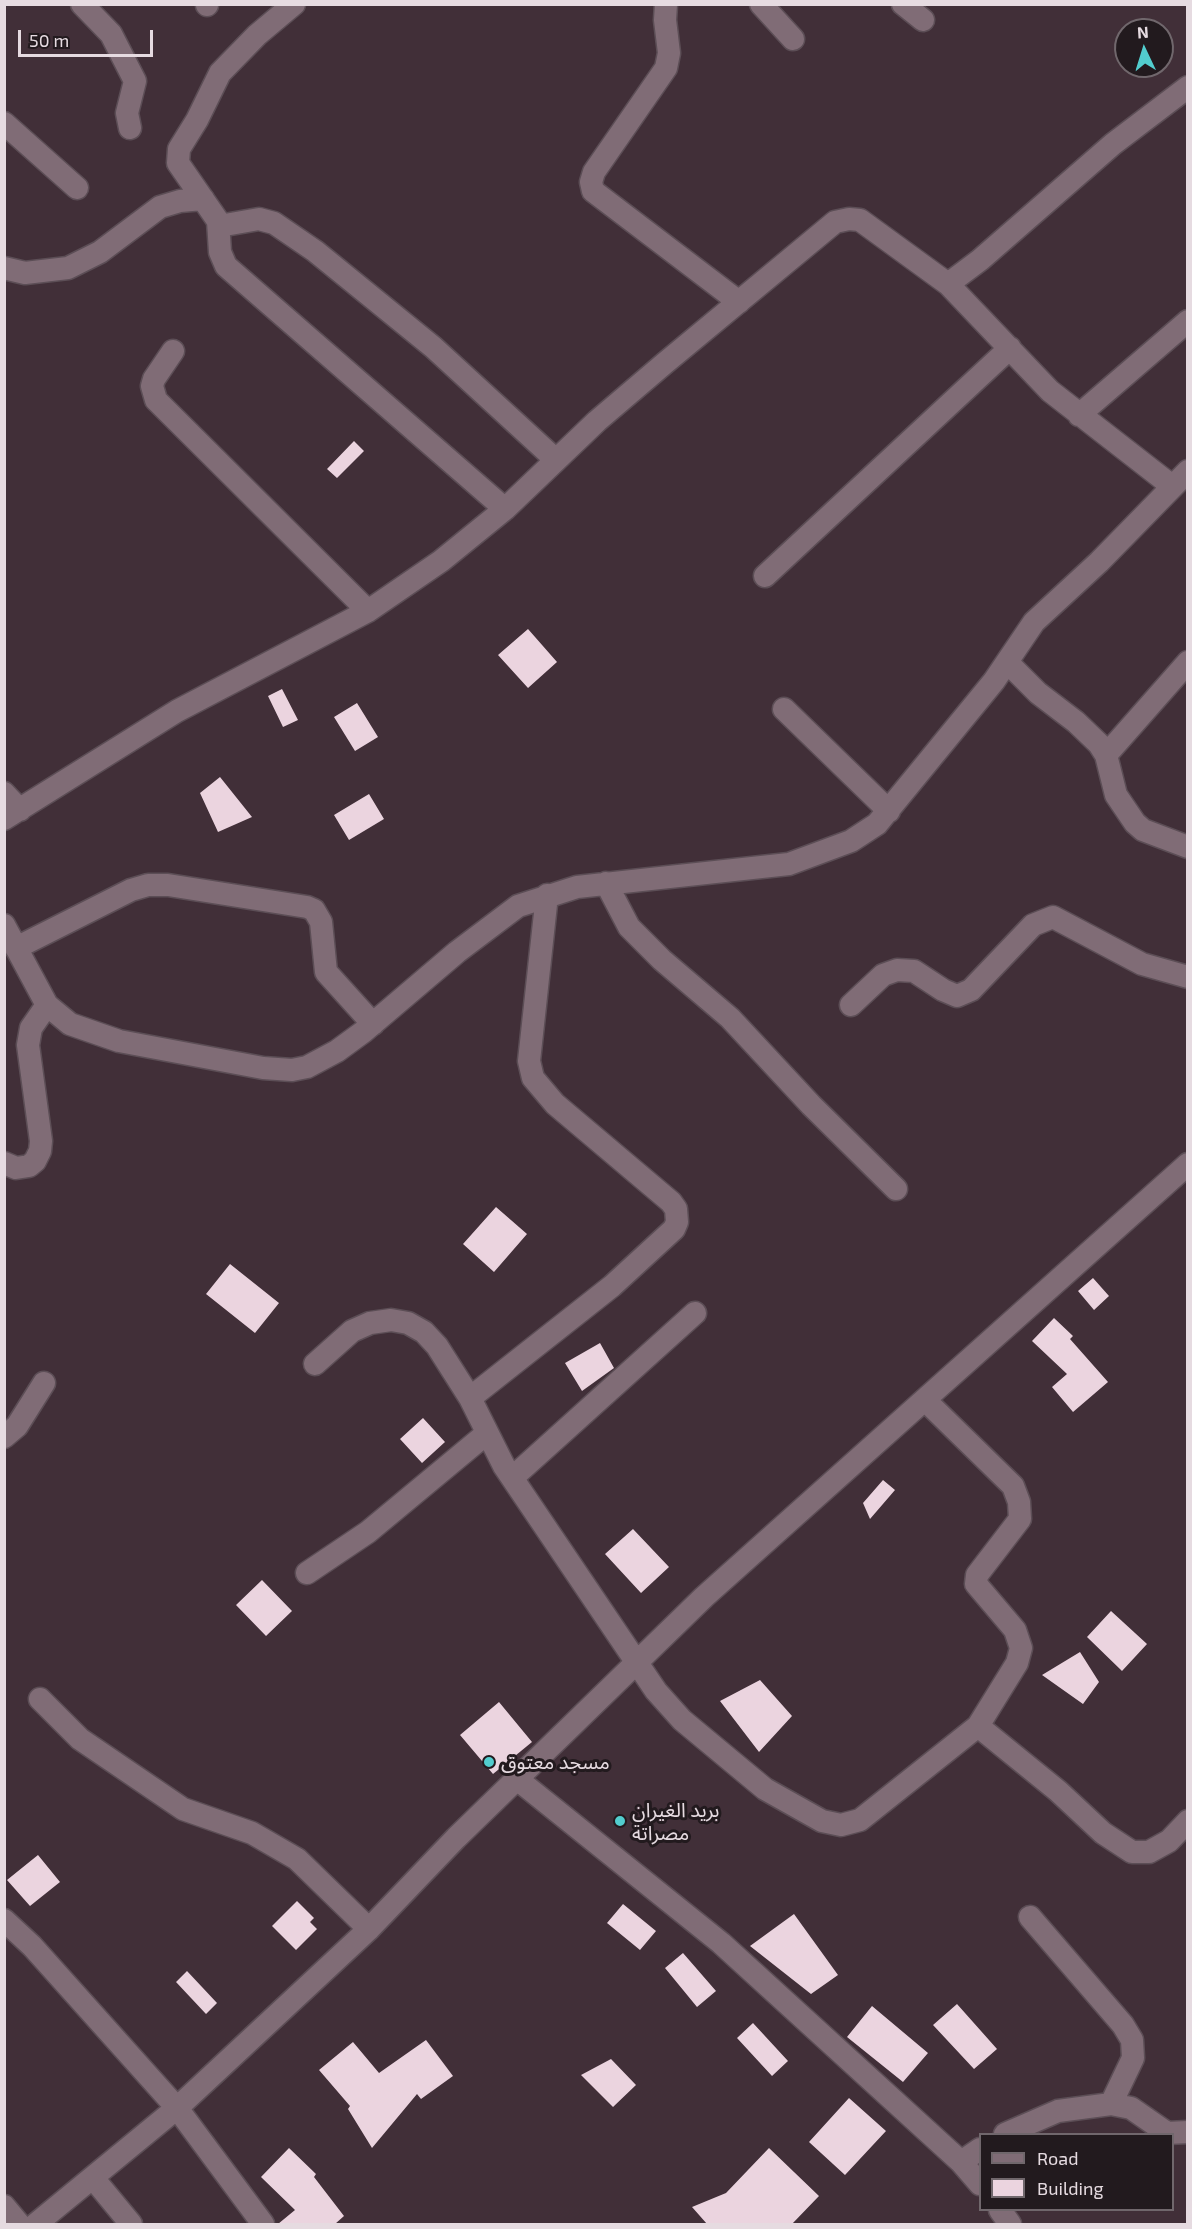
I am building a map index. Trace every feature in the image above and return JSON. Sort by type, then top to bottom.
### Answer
[{"type":"street","points":[[82,4],[111,34],[135,81],[127,113],[130,128]]},
{"type":"street","points":[[294,4],[257,35],[220,73],[197,120],[179,149],[178,163],[212,209],[219,226],[220,252],[226,266],[505,509]]},
{"type":"street","points":[[666,4],[665,20],[669,53],[666,68],[594,172],[591,182],[593,190],[739,302]]},
{"type":"street","points":[[761,4],[793,39]]},
{"type":"street","points":[[903,4],[923,20]]},
{"type":"street","points":[[948,284],[980,260],[1113,144],[1188,87]]},
{"type":"street","points":[[4,123],[77,188]]},
{"type":"street","points":[[4,268],[25,273],[68,268],[100,252],[160,207],[180,201],[203,199]]},
{"type":"street","points":[[219,226],[259,219],[273,223],[315,251],[433,347],[556,460]]},
{"type":"street","points":[[4,793],[12,814],[177,711],[368,610],[441,561],[505,509],[556,460],[665,363],[835,222],[849,219],[860,220],[873,228],[948,284],[1050,391],[1079,415],[1180,478],[1099,562],[1034,622],[1007,662],[877,824],[851,841],[789,864],[716,874],[606,884],[547,895],[518,906],[495,921],[373,1024],[321,1060],[292,1070],[277,1070],[100,1036],[61,1018],[47,1005],[4,925]]},
{"type":"street","points":[[1079,415],[1188,321]]},
{"type":"street","points":[[765,576],[1010,348]]},
{"type":"street","points":[[173,351],[154,379],[152,386],[156,400],[368,610]]},
{"type":"street","points":[[1007,662],[1038,693],[1093,738],[1106,755],[1116,795],[1135,823],[1143,830],[1188,847]]},
{"type":"street","points":[[1106,755],[1188,662]]},
{"type":"street","points":[[784,709],[889,811]]},
{"type":"street","points":[[606,884],[629,927],[662,960],[730,1018],[811,1105],[896,1189]]},
{"type":"street","points":[[16,948],[131,890],[148,885],[168,885],[307,907],[314,910],[321,922],[326,972],[373,1024]]},
{"type":"street","points":[[470,1398],[612,1286],[674,1229],[677,1222],[676,1209],[671,1202],[555,1104],[533,1078],[529,1061],[547,895]]},
{"type":"street","points":[[851,1005],[883,975],[897,970],[914,972],[957,996],[971,990],[1033,925],[1053,918],[1076,927],[1134,960],[1188,977]]},
{"type":"street","points":[[4,1163],[16,1168],[29,1166],[40,1152],[41,1141],[28,1045],[31,1028],[47,1005]]},
{"type":"street","points":[[36,2224],[177,2108],[369,1929],[517,1779],[760,1546],[1188,1164]]},
{"type":"street","points":[[512,1478],[695,1313]]},
{"type":"street","points":[[315,1364],[352,1331],[370,1323],[391,1320],[408,1323],[424,1332],[437,1346],[470,1398],[486,1434],[512,1478],[636,1663],[682,1720],[765,1790],[822,1821],[841,1825],[860,1820],[978,1726],[1017,1663],[1020,1648],[1015,1630],[976,1584],[977,1575],[1020,1519],[1020,1502],[1013,1486],[925,1400]]},
{"type":"street","points":[[4,1437],[17,1426],[44,1383]]},
{"type":"street","points":[[307,1573],[368,1532],[486,1434]]},
{"type":"street","points":[[40,1699],[80,1739],[183,1809],[252,1833],[297,1860],[369,1929]]},
{"type":"street","points":[[978,1726],[1058,1791],[1104,1833],[1132,1852],[1149,1852],[1169,1841],[1188,1821]]},
{"type":"street","points":[[517,1779],[721,1943],[961,2162],[979,2182]]},
{"type":"street","points":[[1030,1917],[1123,2025],[1131,2040],[1133,2058],[1111,2104]]},
{"type":"street","points":[[4,1920],[32,1946],[177,2108],[263,2224]]},
{"type":"street","points":[[1007,2133],[1059,2110],[1111,2104],[1131,2108],[1167,2133],[1188,2132]]},
{"type":"street","points":[[961,2162],[979,2150]]},
{"type":"street","points":[[93,2178],[131,2224]]},
{"type":"street","points":[[4,2206],[20,2224]]},
{"type":"street","points":[[1001,2211],[1010,2224]]},
{"type":"building","points":[[354,441],[364,451],[337,478],[327,469]]},
{"type":"building","points":[[528,629],[557,662],[528,688],[498,655]]},
{"type":"building","points":[[282,689],[298,720],[283,727],[268,696]]},
{"type":"building","points":[[357,703],[378,737],[355,751],[334,717]]},
{"type":"building","points":[[220,777],[252,817],[218,832],[200,793]]},
{"type":"building","points":[[369,794],[384,819],[349,840],[334,815]]},
{"type":"building","points":[[496,1207],[527,1234],[494,1272],[463,1244]]},
{"type":"building","points":[[230,1264],[279,1303],[255,1333],[206,1294]]},
{"type":"building","points":[[1093,1278],[1109,1296],[1094,1310],[1078,1291]]},
{"type":"building","points":[[1054,1318],[1073,1336],[1070,1339],[1108,1382],[1073,1412],[1052,1387],[1067,1374],[1032,1341]]},
{"type":"building","points":[[600,1343],[614,1368],[582,1391],[565,1363]]},
{"type":"building","points":[[423,1418],[445,1442],[422,1463],[400,1439]]},
{"type":"building","points":[[883,1480],[895,1490],[870,1519],[863,1503]]},
{"type":"building","points":[[633,1529],[669,1567],[641,1593],[605,1554]]},
{"type":"building","points":[[262,1580],[292,1611],[266,1636],[236,1605]]},
{"type":"building","points":[[1111,1611],[1147,1644],[1122,1671],[1087,1637]]},
{"type":"building","points":[[1080,1652],[1099,1682],[1083,1704],[1042,1675]]},
{"type":"building","points":[[760,1680],[792,1716],[759,1752],[720,1701]]},
{"type":"building","points":[[499,1702],[532,1742],[493,1774],[460,1735]]},
{"type":"building","points":[[38,1855],[60,1882],[30,1906],[7,1880]]},
{"type":"building","points":[[297,1901],[314,1918],[310,1922],[317,1929],[296,1950],[272,1926]]},
{"type":"building","points":[[623,1904],[656,1931],[640,1950],[607,1923]]},
{"type":"building","points":[[794,1914],[838,1975],[811,1994],[750,1946]]},
{"type":"building","points":[[683,1953],[716,1991],[697,2007],[665,1968]]},
{"type":"building","points":[[187,1971],[217,2003],[206,2014],[176,1982]]},
{"type":"building","points":[[957,2004],[997,2049],[974,2069],[933,2025]]},
{"type":"building","points":[[872,2006],[928,2053],[903,2082],[847,2037]]},
{"type":"building","points":[[753,2023],[788,2061],[772,2076],[737,2038]]},
{"type":"building","points":[[426,2040],[453,2076],[421,2099],[417,2094],[372,2148],[348,2109],[350,2106],[319,2070],[353,2042],[379,2073]]},
{"type":"building","points":[[611,2059],[636,2085],[613,2107],[581,2075]]},
{"type":"building","points":[[849,2098],[886,2131],[845,2175],[809,2142]]},
{"type":"building","points":[[289,2148],[316,2174],[314,2177],[344,2216],[335,2224],[278,2224],[295,2210],[261,2177]]},
{"type":"building","points":[[769,2148],[819,2196],[792,2224],[707,2224],[692,2207],[726,2193]]},
{"type":"place","name":"مسجد معتوق","points":[[489,1762]]},
{"type":"place","name":"بريد الغيران مصراتة","points":[[620,1821]]}]
